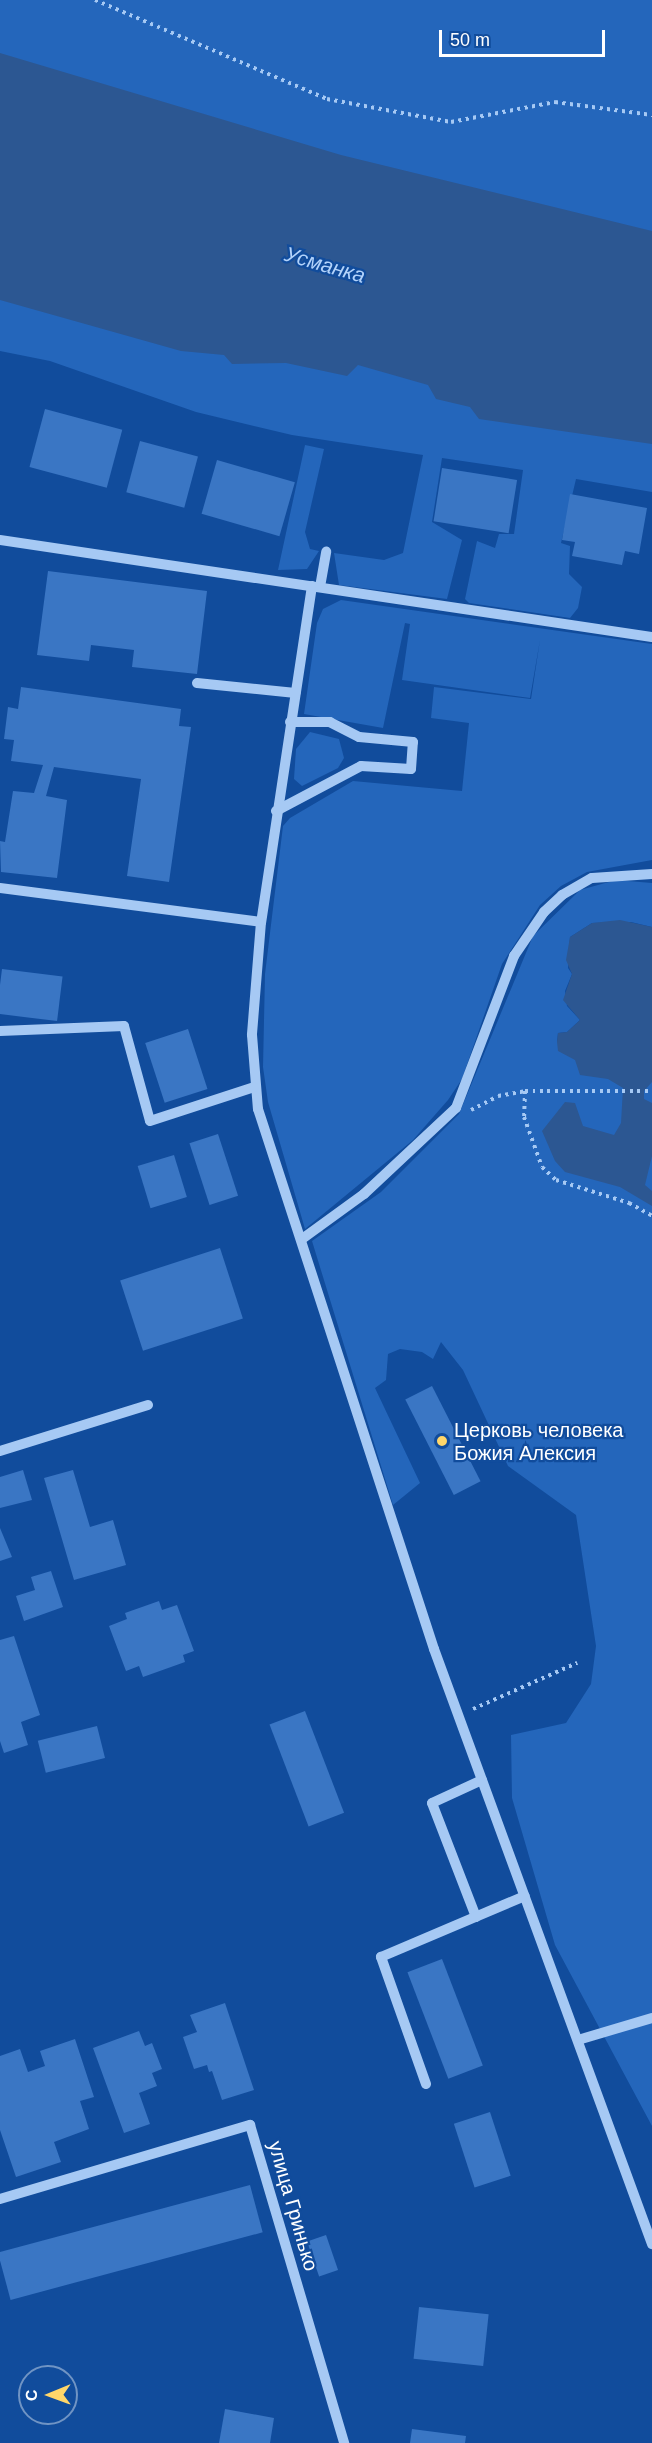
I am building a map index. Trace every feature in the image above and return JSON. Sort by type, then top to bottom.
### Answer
[{"type":"street","points":[[0,540],[652,637]]},
{"type":"street","points":[[326,552],[316,586],[295,693],[261,922],[252,1035],[258,1108],[458,1715],[652,2244]]},
{"type":"street","points":[[197,683],[295,693]]},
{"type":"street","points":[[276,811],[361,766],[411,769],[413,742],[359,737],[330,722],[290,722]]},
{"type":"street","points":[[638,873],[652,869]]},
{"type":"street","points":[[302,1239],[364,1194],[456,1108],[506,976],[532,927],[578,884],[607,874],[652,874]]},
{"type":"street","points":[[0,888],[261,922]]},
{"type":"street","points":[[0,1031],[124,1026],[150,1121],[255,1087]]},
{"type":"street","points":[[0,1451],[148,1405]]},
{"type":"street","points":[[476,1917],[432,1803],[482,1780]]},
{"type":"street","points":[[426,2084],[381,1957],[525,1896]]},
{"type":"street","points":[[578,2040],[652,2018]]},
{"type":"street","name":"улица Гринько","points":[[0,2199],[250,2125],[344,2443]]},
{"type":"path","points":[[95,0],[327,99],[451,122],[555,102],[652,115]]},
{"type":"path","points":[[525,1091],[524,1117],[542,1167],[556,1180],[629,1203],[652,1216]]},
{"type":"path","points":[[456,1108],[472,1110],[498,1096],[525,1091],[617,1094],[651,1092]]},
{"type":"path","points":[[458,1715],[577,1663]]},
{"type":"shaded area","points":[[0,0],[652,0],[652,492],[576,479],[561,543],[570,546],[569,574],[582,587],[578,608],[570,618],[469,603],[465,599],[477,541],[495,548],[499,534],[514,534],[523,470],[442,458],[432,522],[462,540],[447,599],[339,585],[334,553],[384,560],[403,553],[423,455],[292,435],[196,412],[50,361],[0,351]]},
{"type":"shaded area","points":[[305,445],[324,449],[305,532],[310,549],[319,551],[307,569],[278,570]]},
{"type":"shaded area","points":[[341,600],[652,644],[652,860],[587,872],[561,886],[540,905],[502,964],[462,1079],[448,1100],[413,1140],[305,1229],[268,1102],[263,1067],[265,974],[283,826],[290,818],[353,781],[462,791],[469,723],[431,718],[434,687],[531,699],[540,640],[530,698],[402,680],[410,624],[405,623],[383,728],[304,714],[317,623],[323,609]]},
{"type":"shaded area","points":[[310,732],[339,739],[344,758],[338,768],[302,786],[294,779],[296,749]]},
{"type":"shaded area","points":[[616,880],[652,883],[652,927],[631,922],[592,923],[570,937],[568,968],[572,974],[565,991],[567,1006],[580,1020],[567,1032],[558,1033],[557,1042],[652,1004],[652,2126],[555,1945],[512,1798],[511,1735],[566,1723],[591,1684],[596,1646],[576,1515],[508,1466],[463,1370],[441,1342],[433,1359],[422,1352],[400,1349],[388,1354],[386,1380],[375,1388],[420,1483],[393,1505],[312,1241],[381,1192],[459,1114],[533,936],[580,890]]},
{"type":"water","name":"Усманка","points":[[0,53],[341,155],[652,231],[652,444],[479,419],[470,407],[436,399],[428,385],[358,365],[347,376],[286,363],[232,364],[224,355],[181,351],[0,300]]},
{"type":"water","points":[[620,920],[652,927],[652,1082],[644,1091],[644,1099],[652,1103],[652,1156],[645,1185],[652,1191],[652,1206],[620,1187],[565,1172],[555,1161],[542,1131],[565,1102],[575,1103],[583,1126],[614,1135],[621,1123],[623,1088],[608,1079],[580,1075],[575,1060],[558,1051],[557,1042],[558,1033],[567,1032],[580,1020],[563,1000],[572,974],[566,960],[570,937],[592,923]]},
{"type":"building","points":[[45,409],[122,430],[107,488],[29,467]]},
{"type":"building","points":[[140,441],[198,457],[184,508],[126,492]]},
{"type":"building","points":[[217,460],[295,482],[279,536],[202,514]]},
{"type":"building","points":[[442,468],[517,480],[509,533],[434,521]]},
{"type":"building","points":[[570,494],[647,508],[639,554],[625,551],[622,565],[572,556],[575,542],[562,540]]},
{"type":"building","points":[[48,571],[207,591],[197,674],[132,667],[134,650],[91,645],[89,661],[37,655]]},
{"type":"building","points":[[21,687],[181,709],[179,726],[191,727],[169,882],[127,876],[141,779],[54,767],[46,796],[67,800],[57,878],[1,872],[0,841],[5,842],[13,791],[34,793],[43,765],[11,761],[14,740],[4,739],[8,707],[18,709]]},
{"type":"building","points":[[2,969],[63,976],[57,1021],[0,1014]]},
{"type":"building","points":[[188,1029],[207,1089],[165,1103],[145,1043]]},
{"type":"building","points":[[218,1134],[238,1196],[210,1205],[189,1143]]},
{"type":"building","points":[[174,1155],[187,1197],[151,1208],[138,1166]]},
{"type":"building","points":[[220,1248],[243,1318],[143,1351],[120,1280]]},
{"type":"building","name":"Церковь человека Божия Алексия","points":[[432,1386],[481,1481],[454,1495],[405,1400]]},
{"type":"building","points":[[23,1470],[32,1500],[0,1508],[0,1477]]},
{"type":"building","points":[[73,1470],[90,1527],[113,1520],[126,1565],[74,1580],[44,1478]]},
{"type":"building","points":[[0,1528],[12,1557],[0,1561]]},
{"type":"building","points":[[51,1571],[63,1607],[24,1621],[16,1596],[35,1590],[31,1577]]},
{"type":"building","points":[[159,1601],[162,1610],[177,1605],[194,1651],[183,1655],[185,1662],[143,1677],[139,1666],[126,1671],[109,1626],[127,1619],[125,1613]]},
{"type":"building","points":[[14,1636],[40,1715],[21,1722],[28,1745],[4,1753],[0,1741],[0,1640]]},
{"type":"building","points":[[305,1711],[344,1813],[309,1826],[270,1725]]},
{"type":"building","points":[[97,1726],[105,1758],[46,1773],[38,1741]]},
{"type":"building","points":[[442,1959],[483,2065],[448,2079],[407,1972]]},
{"type":"building","points":[[225,2003],[254,2090],[222,2100],[212,2071],[209,2072],[207,2065],[194,2069],[183,2037],[197,2032],[190,2015]]},
{"type":"building","points":[[139,2031],[145,2046],[152,2043],[162,2069],[152,2073],[157,2086],[139,2093],[150,2124],[124,2133],[93,2048]]},
{"type":"building","points":[[75,2039],[94,2097],[80,2101],[89,2129],[54,2142],[61,2162],[16,2177],[0,2130],[0,2056],[20,2049],[28,2072],[45,2066],[40,2051]]},
{"type":"building","points":[[490,2112],[511,2176],[475,2187],[454,2124]]},
{"type":"building","points":[[250,2185],[263,2232],[11,2300],[0,2260],[0,2252]]},
{"type":"building","points":[[326,2235],[338,2270],[319,2276],[307,2242]]},
{"type":"building","points":[[419,2307],[489,2314],[483,2366],[414,2359]]},
{"type":"building","points":[[225,2409],[274,2418],[270,2443],[219,2443]]},
{"type":"building","points":[[412,2429],[466,2436],[465,2443],[410,2443]]},
{"type":"place","name":"Церковь человека Божия Алексия","points":[[442,1441]]}]
